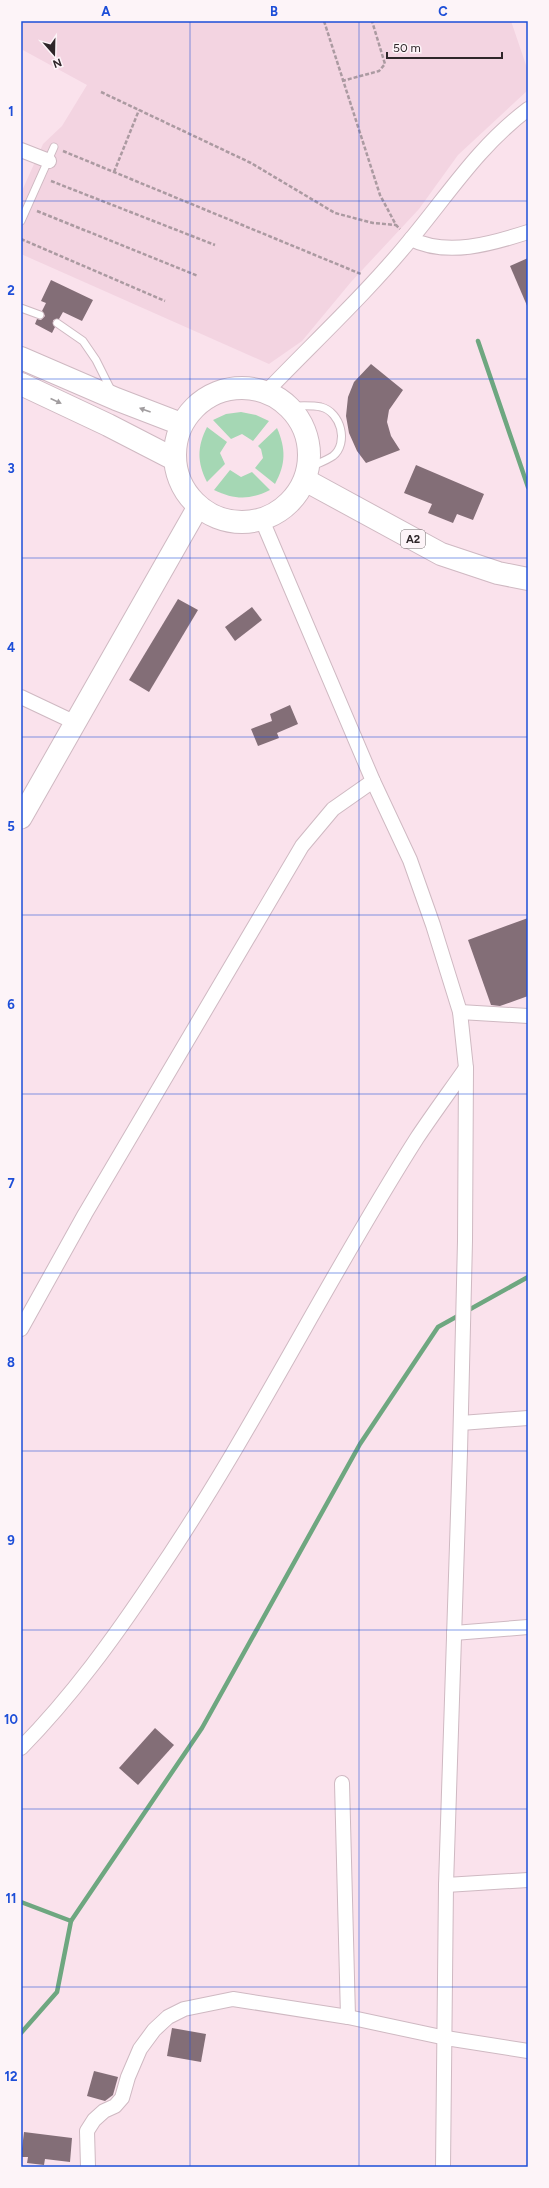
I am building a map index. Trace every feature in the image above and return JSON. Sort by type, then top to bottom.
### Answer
[{"type":"main road","points":[[21,358],[116,399],[181,424]]},
{"type":"main road","points":[[21,384],[108,425],[174,459]]},
{"type":"main road","points":[[243,387],[267,391],[290,406],[305,428],[310,454],[306,474],[288,505],[262,520],[228,522],[198,507],[183,488],[177,477],[174,459],[175,441],[181,424],[197,404],[218,391],[243,387]]},
{"type":"main road","name":"A2","points":[[306,474],[441,554],[498,573],[528,579]]},
{"type":"main road","points":[[21,818],[198,507]]},
{"type":"street","points":[[267,391],[375,280],[411,239],[476,155],[508,124],[528,109]]},
{"type":"street","points":[[21,150],[49,161]]},
{"type":"street","points":[[411,239],[426,247],[447,248],[481,245],[528,232]]},
{"type":"street","points":[[262,520],[373,781],[410,860],[433,924],[460,1012],[466,1068],[461,1423],[446,1885],[446,2038],[443,2167]]},
{"type":"street","points":[[21,697],[76,723]]},
{"type":"street","points":[[21,1329],[85,1214],[302,846],[333,809],[373,781]]},
{"type":"street","points":[[460,1012],[528,1016]]},
{"type":"street","points":[[21,1748],[42,1727],[107,1647],[198,1514],[362,1230],[417,1138],[466,1068]]},
{"type":"street","points":[[461,1423],[528,1418]]},
{"type":"street","points":[[454,1633],[528,1627]]},
{"type":"street","points":[[342,1783],[348,2017]]},
{"type":"street","points":[[446,1885],[528,1880]]},
{"type":"street","points":[[88,2167],[88,2131],[94,2120],[104,2111],[116,2106],[122,2098],[128,2077],[140,2049],[154,2030],[168,2017],[184,2009],[233,1999],[348,2017],[446,2038],[528,2051]]},
{"type":"lane","points":[[21,221],[42,177],[54,147]]},
{"type":"lane","points":[[21,308],[40,315]]},
{"type":"lane","points":[[57,323],[83,342],[96,360],[116,399]]},
{"type":"lane","points":[[290,406],[323,408],[335,417],[341,429],[342,438],[334,455],[306,474]]},
{"type":"path","points":[[324,21],[342,81],[380,195],[396,225],[411,239]]},
{"type":"path","points":[[342,81],[379,71],[385,64],[372,21]]},
{"type":"path","points":[[101,92],[251,163],[335,213],[373,223],[396,225]]},
{"type":"path","points":[[114,172],[139,110]]},
{"type":"path","points":[[54,147],[375,280]]},
{"type":"path","points":[[42,177],[215,245]]},
{"type":"path","points":[[28,207],[198,276]]},
{"type":"path","points":[[21,239],[165,301]]},
{"type":"shaded area","points":[[21,21],[511,21],[528,71],[528,90],[458,155],[419,209],[351,282],[302,341],[269,364],[21,254],[21,193],[43,144],[62,126],[87,85],[21,49]]},
{"type":"green space","points":[[241,412],[256,415],[269,421],[253,441],[242,434],[231,439],[213,420],[226,414]]},
{"type":"green space","points":[[207,427],[227,442],[220,453],[225,464],[207,482],[201,468],[200,448],[201,441]]},
{"type":"green space","points":[[277,428],[282,443],[284,456],[279,477],[275,484],[255,468],[263,458],[261,449],[258,446]]},
{"type":"green space","points":[[230,470],[241,477],[252,472],[270,490],[256,496],[242,498],[229,496],[214,490]]},
{"type":"building","points":[[528,258],[528,308],[510,266]]},
{"type":"building","points":[[51,280],[93,300],[82,321],[63,312],[59,319],[53,320],[55,327],[52,333],[35,324],[37,319],[41,320],[45,316],[42,311],[46,303],[41,301]]},
{"type":"building","points":[[371,364],[403,390],[389,410],[387,422],[391,436],[400,450],[366,463],[357,451],[349,433],[346,416],[348,397],[354,382]]},
{"type":"building","points":[[416,465],[484,494],[473,520],[457,514],[453,523],[428,513],[432,504],[404,493]]},
{"type":"building","points":[[178,599],[198,610],[149,692],[129,680]]},
{"type":"building","points":[[252,607],[262,620],[235,641],[225,627]]},
{"type":"building","points":[[290,705],[298,724],[277,733],[279,738],[258,746],[251,729],[272,721],[270,714]]},
{"type":"building","points":[[528,918],[528,996],[500,1006],[491,1005],[468,940]]},
{"type":"building","points":[[155,1728],[174,1745],[138,1785],[119,1768]]},
{"type":"building","points":[[172,2028],[206,2034],[201,2062],[167,2056]]},
{"type":"building","points":[[94,2071],[118,2077],[113,2095],[105,2101],[87,2096]]},
{"type":"building","points":[[24,2132],[72,2138],[70,2162],[45,2159],[44,2165],[27,2163],[28,2157],[21,2157]]},
{"type":"waterway","points":[[478,341],[528,487]]},
{"type":"waterway","points":[[21,1902],[71,1921],[202,1728],[360,1444],[438,1327],[528,1277]]},
{"type":"waterway","points":[[21,2033],[57,1992],[71,1921]]}]
